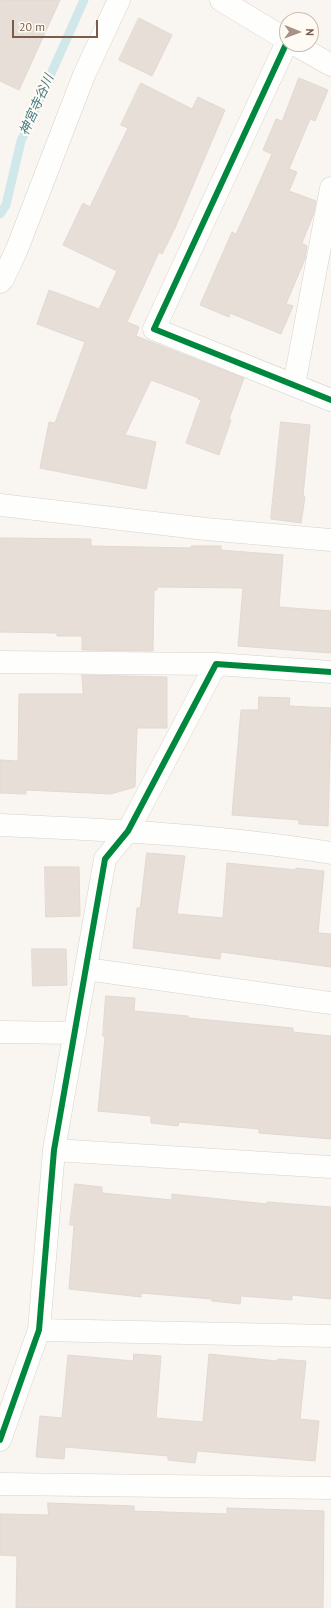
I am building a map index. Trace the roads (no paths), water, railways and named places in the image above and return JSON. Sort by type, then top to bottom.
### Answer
[{"type":"street","points":[[0,282],[3,279],[17,249],[84,75],[119,0]]},
{"type":"street","points":[[221,0],[279,36]]},
{"type":"street","points":[[282,52],[154,329],[331,400]]},
{"type":"street","points":[[308,52],[331,65]]},
{"type":"street","points":[[294,385],[331,188]]},
{"type":"street","points":[[0,505],[206,529],[331,540]]},
{"type":"street","points":[[0,662],[216,664],[331,672]]},
{"type":"street","points":[[0,1440],[39,1330],[54,1150],[105,859],[128,831],[216,664]]},
{"type":"street","points":[[0,825],[128,831],[268,842],[331,853]]},
{"type":"street","points":[[86,969],[331,1003]]},
{"type":"street","points":[[0,1032],[75,1033]]},
{"type":"street","points":[[54,1150],[331,1167]]},
{"type":"street","points":[[39,1330],[331,1336]]},
{"type":"street","points":[[0,1484],[331,1488]]},
{"type":"waterway","name":"神宮寺谷川","points":[[0,214],[6,205],[21,141],[84,0]]}]
